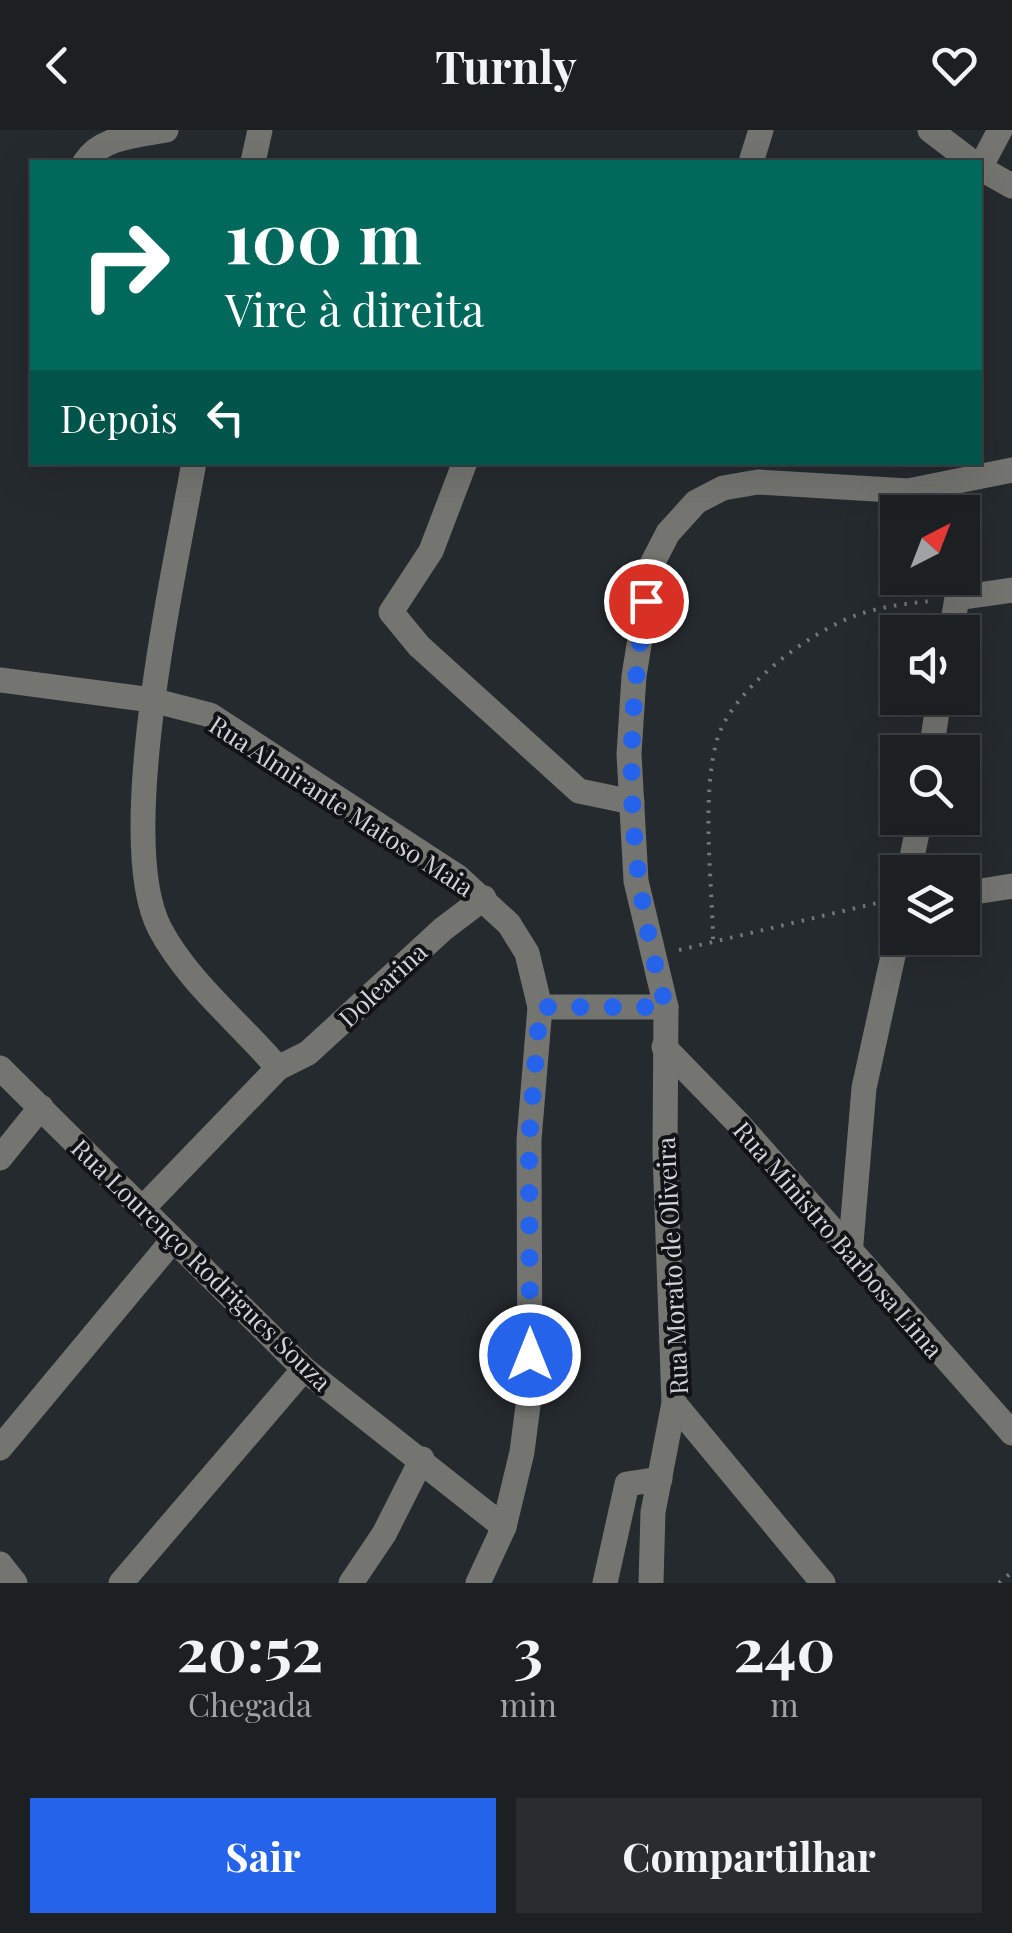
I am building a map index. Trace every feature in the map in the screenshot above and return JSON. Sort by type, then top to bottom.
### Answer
[{"type":"street","points":[[86,160],[107,143],[166,130]]},
{"type":"street","points":[[253,160],[260,130]]},
{"type":"street","points":[[752,160],[762,130]]},
{"type":"street","points":[[930,130],[969,160]]},
{"type":"street","points":[[982,164],[1000,130]]},
{"type":"street","points":[[982,169],[1012,186]]},
{"type":"street","points":[[194,465],[152,700],[145,844],[147,885],[157,925],[176,957],[278,1068]]},
{"type":"street","points":[[464,465],[431,551],[391,612],[419,646],[579,791],[632,802]]},
{"type":"street","points":[[938,465],[958,480]]},
{"type":"street","name":"Rua Morato de Oliveira","points":[[823,1583],[674,1403],[666,1007],[636,882],[630,754],[634,676],[652,564],[668,533],[696,502],[723,488],[758,482],[908,491],[1012,470]]},
{"type":"street","points":[[954,615],[957,598],[1012,590]]},
{"type":"street","name":"Rua Almirante Matoso Maia","points":[[0,680],[152,700],[210,715],[419,849],[484,898],[509,924],[527,953],[540,1007],[529,1140],[530,1390],[522,1452],[504,1527],[478,1583]]},
{"type":"street","points":[[980,891],[1012,886]]},
{"type":"street","name":"Dolearina","points":[[142,1209],[278,1068],[308,1053],[442,928],[484,898]]},
{"type":"street","points":[[850,1255],[864,1088],[893,955]]},
{"type":"street","points":[[540,1007],[666,1007]]},
{"type":"street","name":"Rua Ministro Barbosa Lima","points":[[664,1047],[738,1123],[850,1255],[1012,1433]]},
{"type":"street","name":"Rua Lourenço Rodrigues Souza","points":[[0,1068],[304,1369],[422,1458],[504,1527]]},
{"type":"street","points":[[0,1158],[41,1107]]},
{"type":"street","points":[[0,1448],[173,1240]]},
{"type":"street","points":[[121,1583],[304,1369]]},
{"type":"street","points":[[651,1583],[660,1479],[674,1403]]},
{"type":"street","points":[[351,1583],[384,1534],[422,1458]]},
{"type":"street","points":[[606,1583],[627,1484],[660,1479]]},
{"type":"street","points":[[0,1564],[15,1583]]},
{"type":"path","points":[[713,939],[711,774],[718,738],[745,692],[818,632],[860,614],[957,598]]},
{"type":"path","points":[[652,958],[713,939],[880,902]]},
{"type":"path","points":[[998,1583],[1012,1572]]},
{"type":"route","points":[[530,1355],[529,1140],[540,1007],[666,1007],[636,882],[630,754],[634,676],[646,601]]}]
